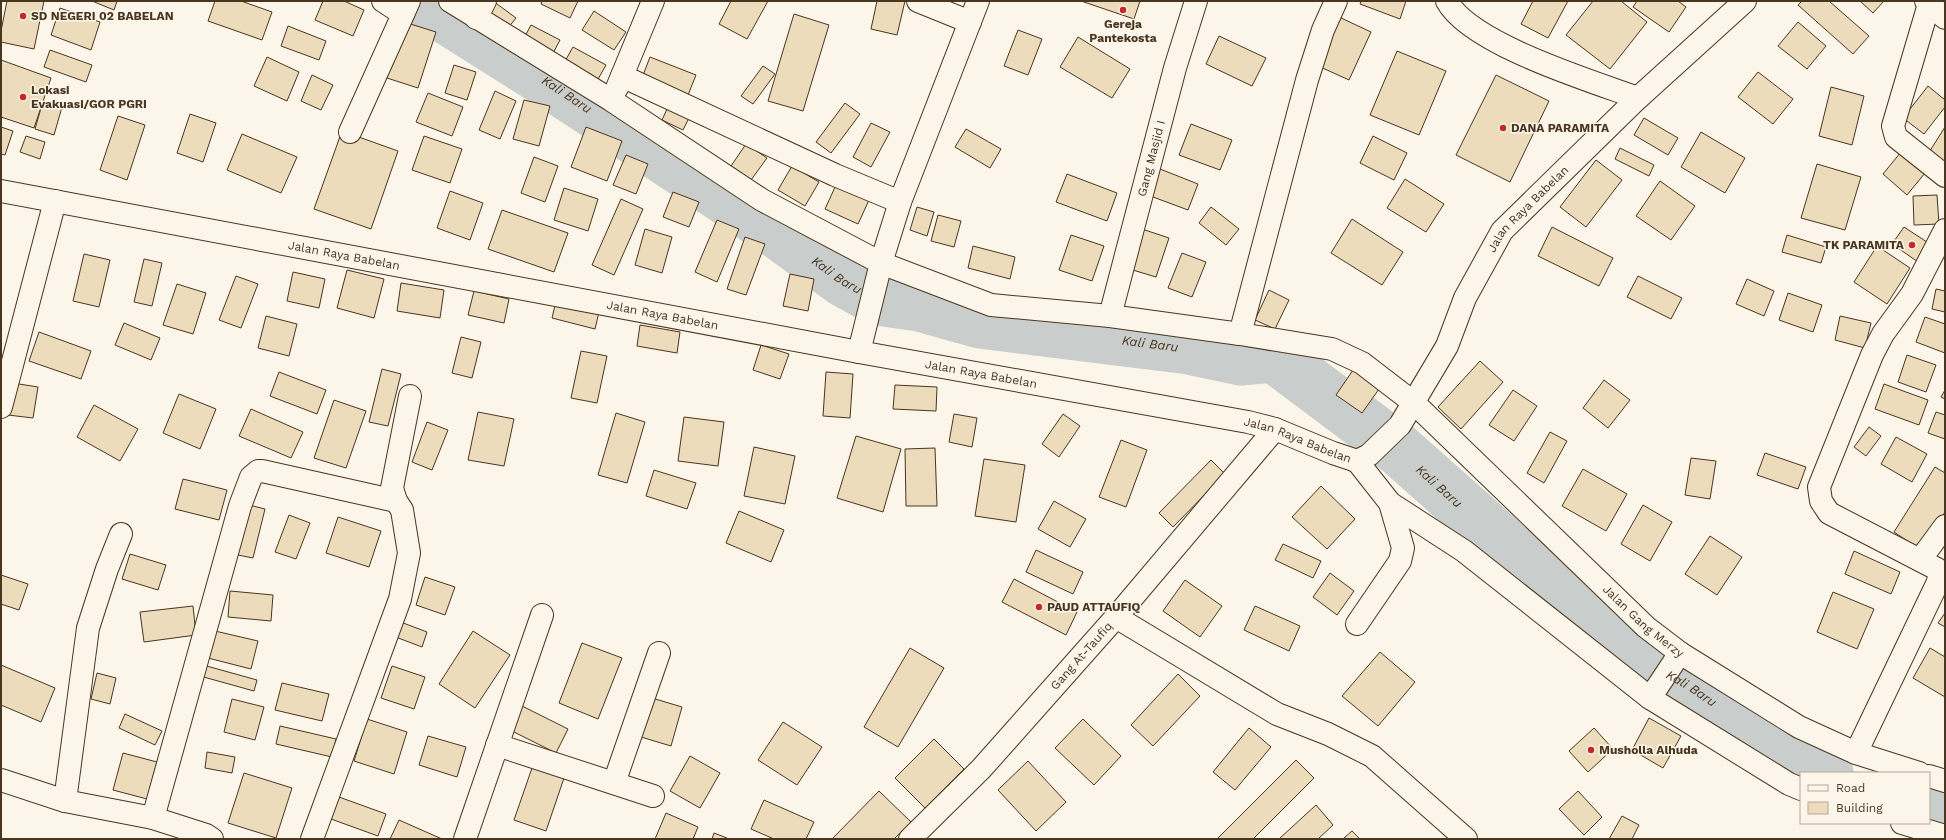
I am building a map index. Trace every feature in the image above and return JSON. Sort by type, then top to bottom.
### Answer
[{"type":"street","points":[[350,132],[406,7],[383,1]]},
{"type":"street","name":"Jalan Gang Merzy","points":[[450,1],[480,10],[611,100],[762,200],[881,263],[991,305],[1110,316],[1240,334],[1332,349],[1362,362],[1414,403],[1677,657],[1800,727],[1856,753],[1916,772]]},
{"type":"street","points":[[611,100],[653,1]]},
{"type":"street","points":[[918,1],[970,22]]},
{"type":"street","points":[[859,352],[881,263],[900,202],[978,1]]},
{"type":"street","name":"Gang Masjid I","points":[[1110,316],[1175,68],[1196,1]]},
{"type":"street","points":[[1240,334],[1307,80],[1323,30],[1336,1]]},
{"type":"street","points":[[1447,1],[1453,11],[1478,31],[1525,56],[1638,98]]},
{"type":"street","name":"Jalan Raya Babelan","points":[[1,191],[859,352],[1248,422],[1275,429],[1333,453],[1363,458],[1400,425],[1414,403],[1447,346],[1465,298],[1502,231],[1638,98],[1745,1]]},
{"type":"street","points":[[1933,8],[1893,126],[1896,137],[1945,176]]},
{"type":"street","points":[[622,76],[835,175],[900,202]]},
{"type":"street","points":[[1,407],[54,201]]},
{"type":"street","points":[[1856,753],[1940,575],[1937,569],[1829,513],[1821,501],[1819,487],[1872,355],[1883,334],[1912,294],[1945,230]]},
{"type":"street","points":[[312,839],[400,599],[409,553],[402,510],[396,501],[392,488],[410,396]]},
{"type":"street","name":"Gang At-Taufiq","points":[[910,839],[981,770],[1116,617],[1275,429]]},
{"type":"street","points":[[1357,624],[1400,560],[1403,548],[1390,503],[1363,458]]},
{"type":"street","points":[[153,818],[240,506],[250,477],[258,471],[262,471],[396,501]]},
{"type":"street","points":[[1390,503],[1464,551],[1654,692],[1789,784],[1800,789]]},
{"type":"street","points":[[1920,560],[1945,526]]},
{"type":"street","points":[[65,801],[88,628],[107,569],[121,534]]},
{"type":"street","points":[[465,839],[542,615]]},
{"type":"street","points":[[1116,617],[1277,714],[1328,734],[1372,756],[1466,839]]},
{"type":"street","points":[[614,783],[659,653]]},
{"type":"street","points":[[1654,692],[1677,657]]},
{"type":"street","points":[[497,745],[653,796]]},
{"type":"street","points":[[1930,776],[1945,781]]},
{"type":"street","points":[[1,780],[65,801],[153,818],[206,835],[212,839]]},
{"type":"street","points":[[1905,824],[1945,836]]},
{"type":"building","name":"SD NEGERI 02 BABELAN","points":[[7,1],[44,1],[34,49],[1,42],[1,31]]},
{"type":"building","points":[[92,1],[117,1],[114,10]]},
{"type":"building","points":[[215,1],[241,1],[272,12],[262,40],[208,21]]},
{"type":"building","points":[[323,1],[344,1],[364,10],[353,36],[315,20]]},
{"type":"building","points":[[493,1],[516,18],[504,33],[482,16]]},
{"type":"building","points":[[542,1],[578,1],[570,18],[541,4]]},
{"type":"building","points":[[731,1],[768,1],[747,39],[719,24]]},
{"type":"building","points":[[877,1],[905,1],[897,35],[871,29]]},
{"type":"building","name":"Gereja Pantekosta","points":[[1081,1],[1140,1],[1134,19]]},
{"type":"building","points":[[1361,1],[1406,1],[1400,19],[1360,4]]},
{"type":"building","points":[[1533,1],[1568,1],[1548,38],[1521,24]]},
{"type":"building","points":[[1593,1],[1621,1],[1647,22],[1610,69],[1566,35]]},
{"type":"building","points":[[1637,1],[1678,1],[1686,7],[1669,32],[1633,7]]},
{"type":"building","points":[[1802,1],[1829,1],[1869,36],[1853,54],[1798,5]]},
{"type":"building","points":[[1860,1],[1884,1],[1873,13]]},
{"type":"building","points":[[60,8],[100,22],[91,50],[51,35]]},
{"type":"building","points":[[594,11],[626,32],[614,50],[582,30]]},
{"type":"building","points":[[794,14],[829,25],[803,111],[768,101]]},
{"type":"building","points":[[1339,17],[1371,32],[1349,80],[1316,65]]},
{"type":"building","points":[[404,22],[436,32],[418,88],[387,78]]},
{"type":"building","points":[[1798,22],[1826,46],[1807,69],[1778,46]]},
{"type":"building","points":[[531,25],[560,40],[551,57],[522,42]]},
{"type":"building","points":[[288,26],[326,41],[319,60],[281,46]]},
{"type":"building","points":[[1018,30],[1042,39],[1028,75],[1004,66]]},
{"type":"building","points":[[1219,36],[1266,58],[1252,86],[1206,64]]},
{"type":"building","points":[[1078,37],[1130,69],[1112,98],[1060,67]]},
{"type":"building","points":[[573,47],[606,65],[597,81],[564,63]]},
{"type":"building","points":[[50,50],[92,65],[86,82],[44,67]]},
{"type":"building","points":[[1397,51],[1446,71],[1419,135],[1370,115]]},
{"type":"building","points":[[267,57],[299,72],[287,101],[254,86]]},
{"type":"building","points":[[650,57],[696,75],[688,95],[642,78]]},
{"type":"building","name":"Lokasi Evakuasi/GOR PGRI","points":[[1,60],[51,78],[34,128],[1,117]]},
{"type":"building","points":[[454,65],[476,72],[467,100],[445,93]]},
{"type":"building","points":[[763,66],[775,74],[753,104],[741,96]]},
{"type":"building","points":[[1758,72],[1793,99],[1773,124],[1738,97]]},
{"type":"building","points":[[312,75],[333,85],[321,110],[301,101]]},
{"type":"building","name":"DANA PARAMITA","points":[[1496,75],[1549,101],[1510,182],[1456,155]]},
{"type":"building","points":[[1928,86],[1945,100],[1945,107],[1924,134],[1903,118]]},
{"type":"building","points":[[1831,87],[1864,96],[1852,145],[1819,136]]},
{"type":"building","points":[[495,91],[516,101],[500,139],[479,130]]},
{"type":"building","points":[[428,93],[463,107],[452,136],[416,122]]},
{"type":"building","points":[[524,100],[550,106],[539,146],[513,139]]},
{"type":"building","points":[[43,101],[62,107],[54,135],[35,129]]},
{"type":"building","points":[[845,103],[860,114],[831,153],[816,142]]},
{"type":"building","points":[[667,109],[689,118],[683,130],[662,120]]},
{"type":"building","points":[[190,114],[216,123],[203,162],[177,153]]},
{"type":"building","points":[[118,116],[145,125],[127,180],[100,170]]},
{"type":"building","points":[[1644,118],[1678,138],[1668,155],[1634,135]]},
{"type":"building","points":[[871,123],[890,132],[871,167],[853,157]]},
{"type":"building","points":[[1191,124],[1232,140],[1220,170],[1179,155]]},
{"type":"building","points":[[1,127],[13,131],[5,155],[1,154]]},
{"type":"building","points":[[586,127],[622,141],[607,181],[571,167]]},
{"type":"building","points":[[1945,127],[1945,165],[1928,154]]},
{"type":"building","points":[[966,129],[1001,149],[990,168],[955,147]]},
{"type":"building","points":[[342,131],[398,151],[371,229],[314,209]]},
{"type":"building","points":[[1701,132],[1745,158],[1725,193],[1681,167]]},
{"type":"building","points":[[242,134],[297,157],[281,193],[227,170]]},
{"type":"building","points":[[26,136],[45,142],[40,159],[20,152]]},
{"type":"building","points":[[424,136],[462,149],[450,183],[412,170]]},
{"type":"building","points":[[1373,136],[1407,153],[1394,180],[1360,163]]},
{"type":"building","points":[[746,144],[767,158],[751,180],[731,166]]},
{"type":"building","points":[[1620,148],[1654,165],[1649,176],[1615,159]]},
{"type":"building","points":[[1901,152],[1925,173],[1907,195],[1883,174]]},
{"type":"building","points":[[626,155],[648,164],[636,194],[613,185]]},
{"type":"building","points":[[534,157],[558,166],[545,202],[521,193]]},
{"type":"building","points":[[1596,160],[1622,180],[1586,227],[1560,207]]},
{"type":"building","points":[[1817,164],[1861,177],[1845,230],[1801,218]]},
{"type":"building","points":[[792,166],[819,182],[805,206],[778,190]]},
{"type":"building","points":[[1155,167],[1198,184],[1188,210],[1145,194]]},
{"type":"building","points":[[1067,174],[1117,193],[1107,221],[1056,202]]},
{"type":"building","points":[[1405,179],[1444,204],[1426,232],[1387,208]]},
{"type":"building","points":[[1660,181],[1695,206],[1671,240],[1636,216]]},
{"type":"building","points":[[836,185],[869,200],[858,224],[825,209]]},
{"type":"building","points":[[564,188],[598,199],[588,231],[554,220]]},
{"type":"building","points":[[450,191],[483,203],[470,240],[437,228]]},
{"type":"building","points":[[673,192],[699,202],[689,227],[663,217]]},
{"type":"building","points":[[1937,195],[1939,224],[1914,225],[1913,196]]},
{"type":"building","points":[[621,199],[643,209],[614,275],[592,265]]},
{"type":"building","points":[[917,207],[934,212],[927,236],[910,230]]},
{"type":"building","points":[[1211,207],[1239,229],[1226,245],[1199,223]]},
{"type":"building","points":[[502,210],[568,233],[554,272],[488,249]]},
{"type":"building","points":[[938,215],[961,221],[954,247],[931,241]]},
{"type":"building","points":[[1352,219],[1403,252],[1382,285],[1331,253]]},
{"type":"building","points":[[717,220],[739,229],[717,282],[695,272]]},
{"type":"building","points":[[1552,227],[1613,258],[1599,286],[1538,256]]},
{"type":"building","name":"TK PARAMITA","points":[[1904,227],[1933,246],[1921,264],[1892,244]]},
{"type":"building","points":[[1139,228],[1169,238],[1156,277],[1126,268]]},
{"type":"building","points":[[645,229],[672,237],[662,273],[635,265]]},
{"type":"building","points":[[1071,235],[1104,246],[1092,281],[1059,270]]},
{"type":"building","points":[[1787,235],[1826,247],[1821,263],[1782,252]]},
{"type":"building","points":[[745,237],[765,244],[746,295],[727,289]]},
{"type":"building","points":[[973,246],[1015,257],[1010,279],[968,268]]},
{"type":"building","points":[[1877,246],[1910,268],[1887,304],[1854,282]]},
{"type":"building","points":[[1182,253],[1206,262],[1192,297],[1168,288]]},
{"type":"building","points":[[84,254],[110,260],[99,307],[73,301]]},
{"type":"building","points":[[144,259],[162,263],[152,306],[134,302]]},
{"type":"building","points":[[347,270],[384,279],[374,318],[337,308]]},
{"type":"building","points":[[293,272],[325,279],[319,308],[287,301]]},
{"type":"building","points":[[790,274],[814,279],[808,311],[783,306]]},
{"type":"building","points":[[236,276],[258,284],[241,328],[219,320]]},
{"type":"building","points":[[1638,276],[1682,298],[1671,319],[1627,297]]},
{"type":"building","points":[[1747,279],[1774,291],[1764,316],[1736,304]]},
{"type":"building","points":[[401,283],[444,290],[440,318],[397,311]]},
{"type":"building","points":[[177,284],[206,293],[193,334],[163,325]]},
{"type":"building","points":[[1936,289],[1945,291],[1945,312],[1932,309]]},
{"type":"building","points":[[1269,290],[1289,300],[1275,329],[1255,320]]},
{"type":"building","points":[[474,291],[509,299],[504,323],[468,315]]},
{"type":"building","points":[[1788,293],[1822,305],[1813,332],[1779,320]]},
{"type":"building","points":[[556,301],[599,312],[595,329],[552,318]]},
{"type":"building","points":[[266,316],[297,324],[289,356],[258,348]]},
{"type":"building","points":[[1840,316],[1871,323],[1865,348],[1835,340]]},
{"type":"building","points":[[1925,317],[1945,324],[1945,353],[1916,342]]},
{"type":"building","points":[[124,323],[160,338],[151,360],[115,345]]},
{"type":"building","points":[[640,325],[680,332],[677,353],[637,346]]},
{"type":"building","points":[[39,332],[91,351],[81,379],[29,361]]},
{"type":"building","points":[[461,337],[481,342],[472,378],[452,373]]},
{"type":"building","points":[[761,345],[789,354],[780,379],[753,370]]},
{"type":"building","points":[[581,351],[607,356],[597,403],[571,398]]},
{"type":"building","points":[[1907,355],[1936,365],[1926,392],[1898,382]]},
{"type":"building","points":[[1480,361],[1503,382],[1461,429],[1438,407]]},
{"type":"building","points":[[382,369],[401,374],[388,426],[369,422]]},
{"type":"building","points":[[1353,370],[1379,389],[1362,413],[1336,395]]},
{"type":"building","points":[[279,372],[326,390],[317,414],[270,396]]},
{"type":"building","points":[[826,372],[853,374],[850,418],[823,416]]},
{"type":"building","points":[[1604,380],[1630,400],[1608,428],[1583,408]]},
{"type":"building","points":[[13,383],[38,387],[33,418],[8,415]]},
{"type":"building","points":[[1884,384],[1928,400],[1919,425],[1875,409]]},
{"type":"building","points":[[895,385],[937,387],[936,411],[893,409]]},
{"type":"building","points":[[1513,390],[1537,406],[1514,441],[1489,425]]},
{"type":"building","points":[[1945,390],[1945,399],[1941,397]]},
{"type":"building","points":[[179,394],[216,409],[200,449],[163,433]]},
{"type":"building","points":[[334,400],[366,411],[346,468],[314,458]]},
{"type":"building","points":[[94,405],[138,429],[120,461],[77,437]]},
{"type":"building","points":[[251,409],[303,432],[291,458],[239,436]]},
{"type":"building","points":[[478,412],[514,419],[504,466],[468,460]]},
{"type":"building","points":[[1936,412],[1945,415],[1945,439],[1928,433]]},
{"type":"building","points":[[616,413],[645,422],[627,483],[598,475]]},
{"type":"building","points":[[954,414],[977,418],[972,447],[949,442]]},
{"type":"building","points":[[1063,414],[1080,426],[1059,457],[1042,444]]},
{"type":"building","points":[[684,417],[724,422],[718,466],[678,461]]},
{"type":"building","points":[[427,422],[448,430],[432,470],[412,462]]},
{"type":"building","points":[[1869,427],[1881,436],[1866,456],[1854,447]]},
{"type":"building","points":[[1550,432],[1567,441],[1544,483],[1527,473]]},
{"type":"building","points":[[856,436],[901,449],[883,512],[837,498]]},
{"type":"building","points":[[1896,437],[1927,454],[1912,482],[1881,464]]},
{"type":"building","points":[[1121,440],[1147,450],[1126,507],[1099,497]]},
{"type":"building","points":[[754,447],[795,456],[785,504],[744,496]]},
{"type":"building","points":[[935,448],[937,506],[906,506],[905,449]]},
{"type":"building","points":[[1765,453],[1806,467],[1798,489],[1757,475]]},
{"type":"building","points":[[1691,458],[1716,461],[1710,499],[1685,495]]},
{"type":"building","points":[[984,459],[1025,465],[1016,522],[975,516]]},
{"type":"building","points":[[1211,460],[1225,474],[1173,527],[1159,513]]},
{"type":"building","points":[[1935,467],[1945,473],[1945,512],[1921,550],[1894,532]]},
{"type":"building","points":[[1583,469],[1627,494],[1606,531],[1562,506]]},
{"type":"building","points":[[654,470],[696,483],[687,509],[646,496]]},
{"type":"building","points":[[183,479],[227,490],[219,520],[175,509]]},
{"type":"building","points":[[1321,486],[1355,519],[1327,549],[1292,517]]},
{"type":"building","points":[[1054,501],[1086,519],[1070,547],[1038,529]]},
{"type":"building","points":[[245,504],[265,509],[253,558],[233,554]]},
{"type":"building","points":[[1643,505],[1672,522],[1650,561],[1621,544]]},
{"type":"building","points":[[739,511],[784,530],[771,562],[726,543]]},
{"type":"building","points":[[289,515],[310,523],[296,559],[275,552]]},
{"type":"building","points":[[338,517],[381,531],[369,567],[326,553]]},
{"type":"building","points":[[1710,536],[1742,557],[1717,595],[1685,574]]},
{"type":"building","points":[[1283,544],[1321,561],[1313,578],[1275,560]]},
{"type":"building","points":[[1036,550],[1083,572],[1073,594],[1026,572]]},
{"type":"building","points":[[1854,551],[1900,572],[1891,594],[1845,574]]},
{"type":"building","points":[[130,554],[166,565],[158,590],[122,579]]},
{"type":"building","points":[[1330,573],[1354,591],[1337,615],[1313,597]]},
{"type":"building","points":[[1,575],[28,584],[19,610],[1,604]]},
{"type":"building","points":[[425,577],[455,587],[445,615],[416,605]]},
{"type":"building","name":"PAUD ATTAUFIQ","points":[[1014,579],[1077,612],[1066,635],[1002,602]]},
{"type":"building","points":[[1185,580],[1222,606],[1200,637],[1163,611]]},
{"type":"building","points":[[230,591],[273,595],[271,621],[228,617]]},
{"type":"building","points":[[1833,592],[1874,609],[1857,649],[1817,632]]},
{"type":"building","points":[[193,606],[196,635],[144,642],[140,612]]},
{"type":"building","points":[[1255,606],[1300,626],[1289,651],[1244,630]]},
{"type":"building","points":[[1945,613],[1945,627],[1938,623]]},
{"type":"building","points":[[398,621],[427,632],[422,647],[393,636]]},
{"type":"building","points":[[215,631],[258,641],[251,669],[208,658]]},
{"type":"building","points":[[473,631],[510,655],[475,708],[439,684]]},
{"type":"building","points":[[582,643],[622,658],[598,719],[559,703]]},
{"type":"building","points":[[910,648],[944,668],[898,747],[864,727]]},
{"type":"building","points":[[1930,648],[1945,657],[1945,697],[1913,678]]},
{"type":"building","points":[[1380,652],[1415,682],[1378,726],[1342,696]]},
{"type":"building","points":[[1,665],[55,688],[41,722],[1,705]]},
{"type":"building","points":[[203,665],[257,680],[254,691],[200,676]]},
{"type":"building","points":[[392,666],[425,677],[414,709],[381,698]]},
{"type":"building","points":[[97,673],[116,678],[110,704],[91,699]]},
{"type":"building","points":[[1178,674],[1200,696],[1153,746],[1131,725]]},
{"type":"building","points":[[282,683],[329,694],[322,721],[275,710]]},
{"type":"building","points":[[652,698],[682,707],[671,746],[641,737]]},
{"type":"building","points":[[232,699],[264,707],[255,740],[224,732]]},
{"type":"building","points":[[518,704],[568,729],[556,753],[506,728]]},
{"type":"building","points":[[125,714],[162,731],[155,745],[119,728]]},
{"type":"building","points":[[1649,718],[1681,736],[1663,768],[1632,750]]},
{"type":"building","points":[[367,719],[407,732],[394,774],[354,761]]},
{"type":"building","points":[[1083,719],[1121,756],[1094,785],[1055,748]]},
{"type":"building","points":[[783,722],[822,747],[797,785],[758,760]]},
{"type":"building","points":[[280,726],[336,739],[332,757],[276,744]]},
{"type":"building","points":[[1249,728],[1271,747],[1235,790],[1213,772]]},
{"type":"building","name":"Musholla Alhuda","points":[[1594,728],[1613,749],[1588,772],[1569,751]]},
{"type":"building","points":[[428,736],[466,747],[457,777],[419,765]]},
{"type":"building","points":[[934,739],[964,769],[925,808],[895,778]]},
{"type":"building","points":[[207,752],[235,757],[232,773],[205,768]]},
{"type":"building","points":[[123,753],[157,762],[147,799],[113,790]]},
{"type":"building","points":[[690,756],[720,773],[700,808],[670,791]]},
{"type":"building","points":[[1296,760],[1314,778],[1253,839],[1217,839]]},
{"type":"building","points":[[1028,761],[1066,802],[1036,831],[998,790]]},
{"type":"building","points":[[533,765],[565,775],[546,831],[514,820]]},
{"type":"building","points":[[244,773],[292,788],[276,838],[228,823]]},
{"type":"building","points":[[879,791],[911,822],[894,839],[834,839],[833,838]]},
{"type":"building","points":[[1578,791],[1602,817],[1584,835],[1559,809]]},
{"type":"building","points":[[339,797],[386,814],[378,836],[331,819]]},
{"type":"building","points":[[764,800],[814,822],[806,839],[774,839],[751,829]]},
{"type":"building","points":[[1316,805],[1333,825],[1318,839],[1279,839]]},
{"type":"building","points":[[666,813],[698,827],[693,839],[655,839]]},
{"type":"building","points":[[1622,816],[1639,825],[1632,839],[1609,839]]},
{"type":"building","points":[[399,820],[442,839],[390,839]]},
{"type":"building","points":[[1352,831],[1360,839],[1343,839]]},
{"type":"building","points":[[714,833],[727,838],[727,839],[712,839]]},
{"type":"waterway","name":"Kali Baru","points":[[420,1],[552,84],[777,232],[843,280],[877,299],[919,305],[980,322],[1189,348],[1241,359],[1274,356],[1398,449],[1594,623],[1642,659],[1691,686],[1728,712],[1792,764],[1823,772]]},
{"type":"waterway","name":"Kali Baru","points":[[1930,799],[1945,804]]},
{"type":"place","name":"Gereja Pantekosta","points":[[1123,10]]},
{"type":"place","name":"SD NEGERI 02 BABELAN","points":[[23,16]]},
{"type":"place","name":"Lokasi Evakuasi/GOR PGRI","points":[[23,97]]},
{"type":"place","name":"DANA PARAMITA","points":[[1503,128]]},
{"type":"place","name":"TK PARAMITA","points":[[1912,245]]},
{"type":"place","name":"PAUD ATTAUFIQ","points":[[1039,607]]},
{"type":"place","name":"Musholla Alhuda","points":[[1591,750]]}]
